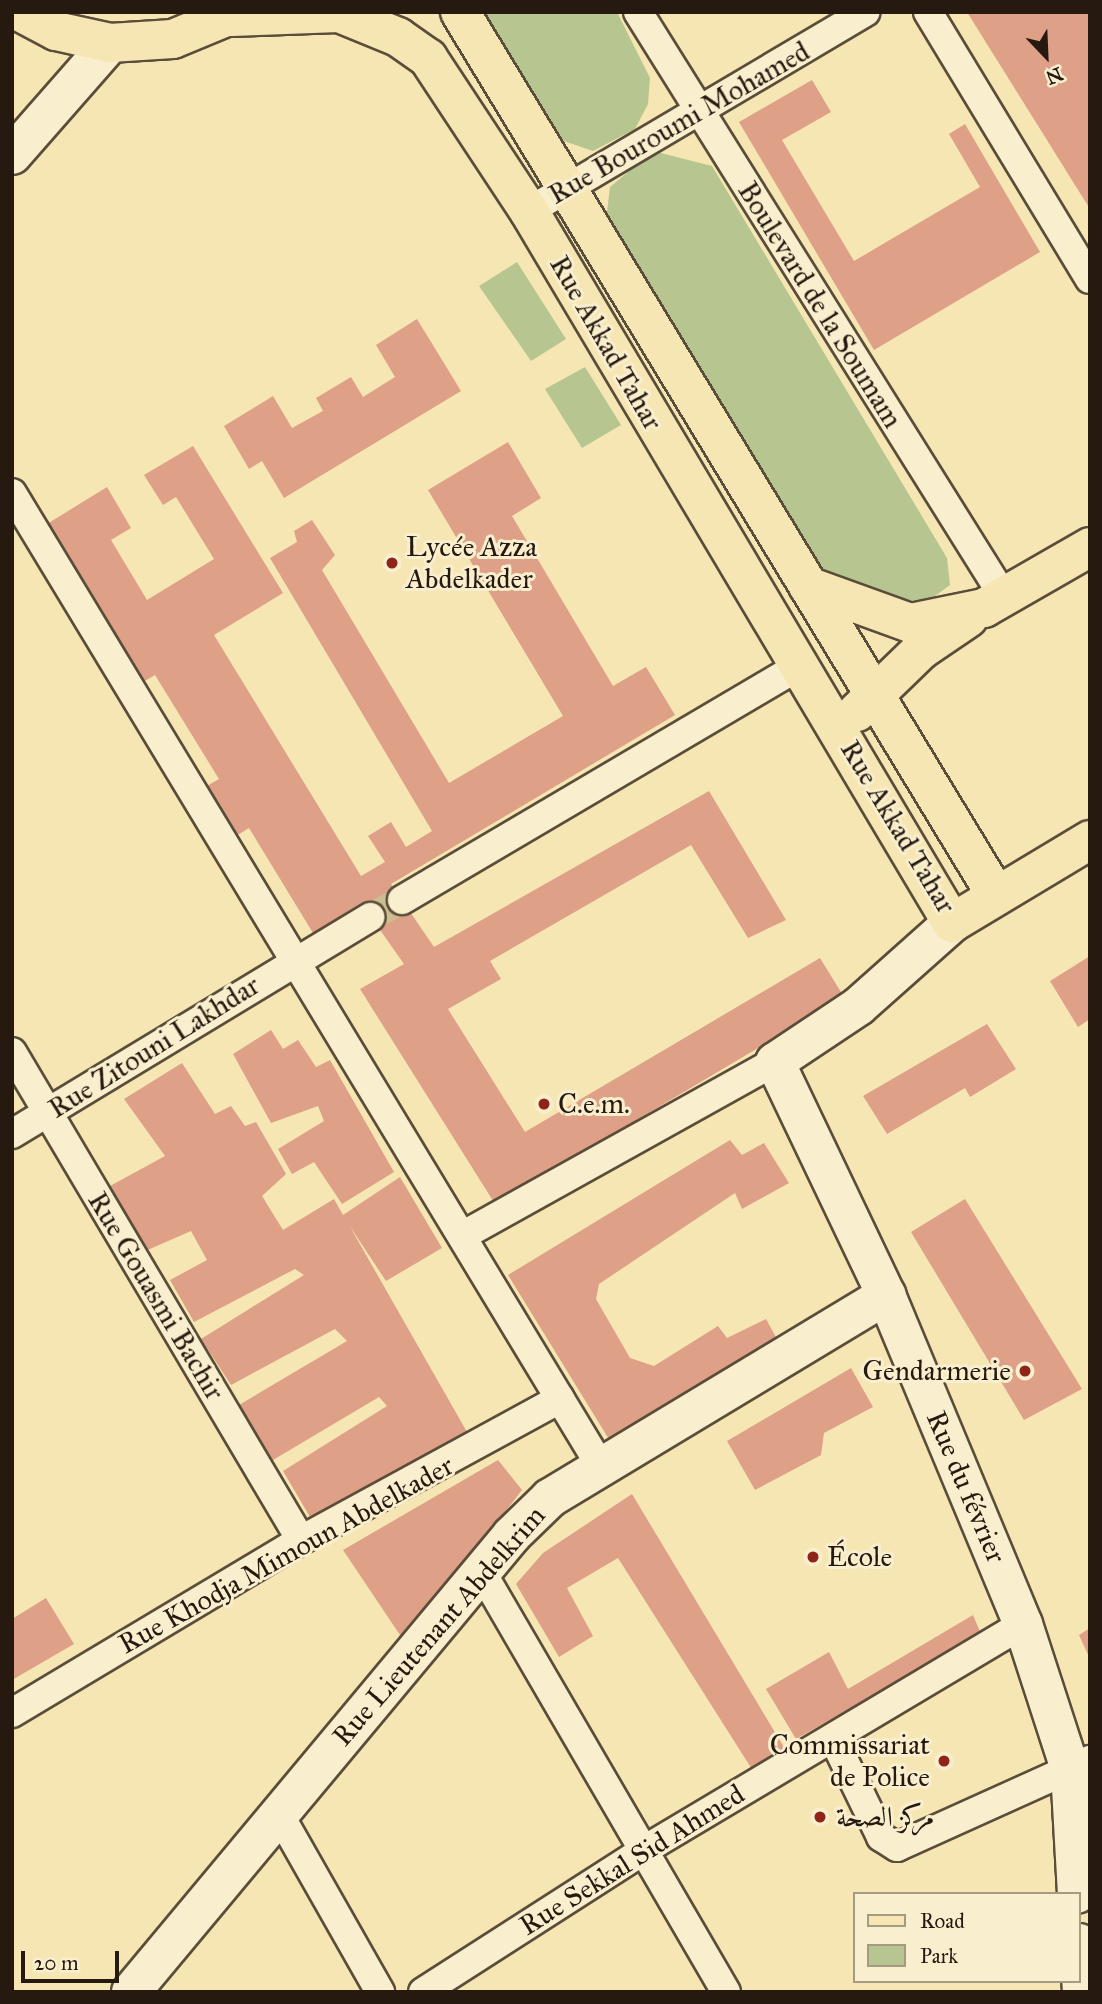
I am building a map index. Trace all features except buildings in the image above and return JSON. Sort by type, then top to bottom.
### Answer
[{"type":"main road","name":"Rue Akkad Tahar","points":[[20,12],[56,31],[110,43],[173,39],[235,14],[339,13],[398,37],[428,58],[528,211],[797,667],[842,734],[952,923],[996,895],[874,692],[839,642],[808,586],[460,12]]},
{"type":"main road","points":[[842,734],[874,692],[921,650],[994,602],[1090,547]]},
{"type":"main road","points":[[808,586],[910,623]]},
{"type":"main road","points":[[797,667],[839,642],[994,602]]},
{"type":"main road","points":[[996,895],[1090,840]]},
{"type":"street","name":"Boulevard de la Soumam","points":[[638,12],[994,602]]},
{"type":"street","name":"Rue Bouroumi Mohamed","points":[[528,211],[699,113],[866,12]]},
{"type":"street","points":[[928,12],[1090,279]]},
{"type":"street","points":[[12,155],[110,43]]},
{"type":"street","points":[[12,492],[600,1465]]},
{"type":"street","points":[[402,900],[797,667]]},
{"type":"street","name":"Rue Zitouni Lakhdar","points":[[12,1134],[295,960],[371,917]]},
{"type":"street","points":[[462,1236],[775,1062],[859,1006],[952,923]]},
{"type":"street","name":"Rue Gouasmi Bachir","points":[[12,1052],[300,1540]]},
{"type":"street","name":"Rue du février","points":[[775,1062],[886,1295],[1080,1765],[1077,1892]]},
{"type":"street","name":"Rue Lieutenant Abdelkrim","points":[[131,1992],[481,1571],[550,1498],[600,1465],[886,1295]]},
{"type":"street","name":"Rue Khodja Mimoun Abdelkader","points":[[12,1713],[300,1540],[560,1399]]},
{"type":"street","points":[[481,1571],[726,1992]]},
{"type":"street","name":"Rue Sekkal Sid Ahmed","points":[[423,1992],[644,1850],[1023,1624]]},
{"type":"street","points":[[833,1738],[881,1837],[897,1847],[1080,1765]]},
{"type":"street","points":[[279,1814],[380,1992]]},
{"type":"green space","points":[[473,12],[617,12],[650,78],[648,104],[635,129],[593,151],[552,137]]},
{"type":"green space","points":[[653,151],[712,166],[947,558],[950,585],[931,599],[886,602],[824,572],[605,229],[610,187]]},
{"type":"green space","points":[[517,262],[566,339],[531,361],[479,286]]},
{"type":"green space","points":[[585,367],[621,425],[582,448],[545,389]]},
{"type":"tunnel","points":[[371,917],[402,900]]},
{"type":"place","name":"Lycée Azza Abdelkader","points":[[392,563]]},
{"type":"place","name":"C.e.m.","points":[[544,1104]]},
{"type":"place","name":"Gendarmerie","points":[[1025,1371]]},
{"type":"place","name":"École","points":[[813,1557]]},
{"type":"place","name":"Commissariat de Police","points":[[944,1761]]},
{"type":"place","name":"مركز الصحة","points":[[820,1817]]}]
